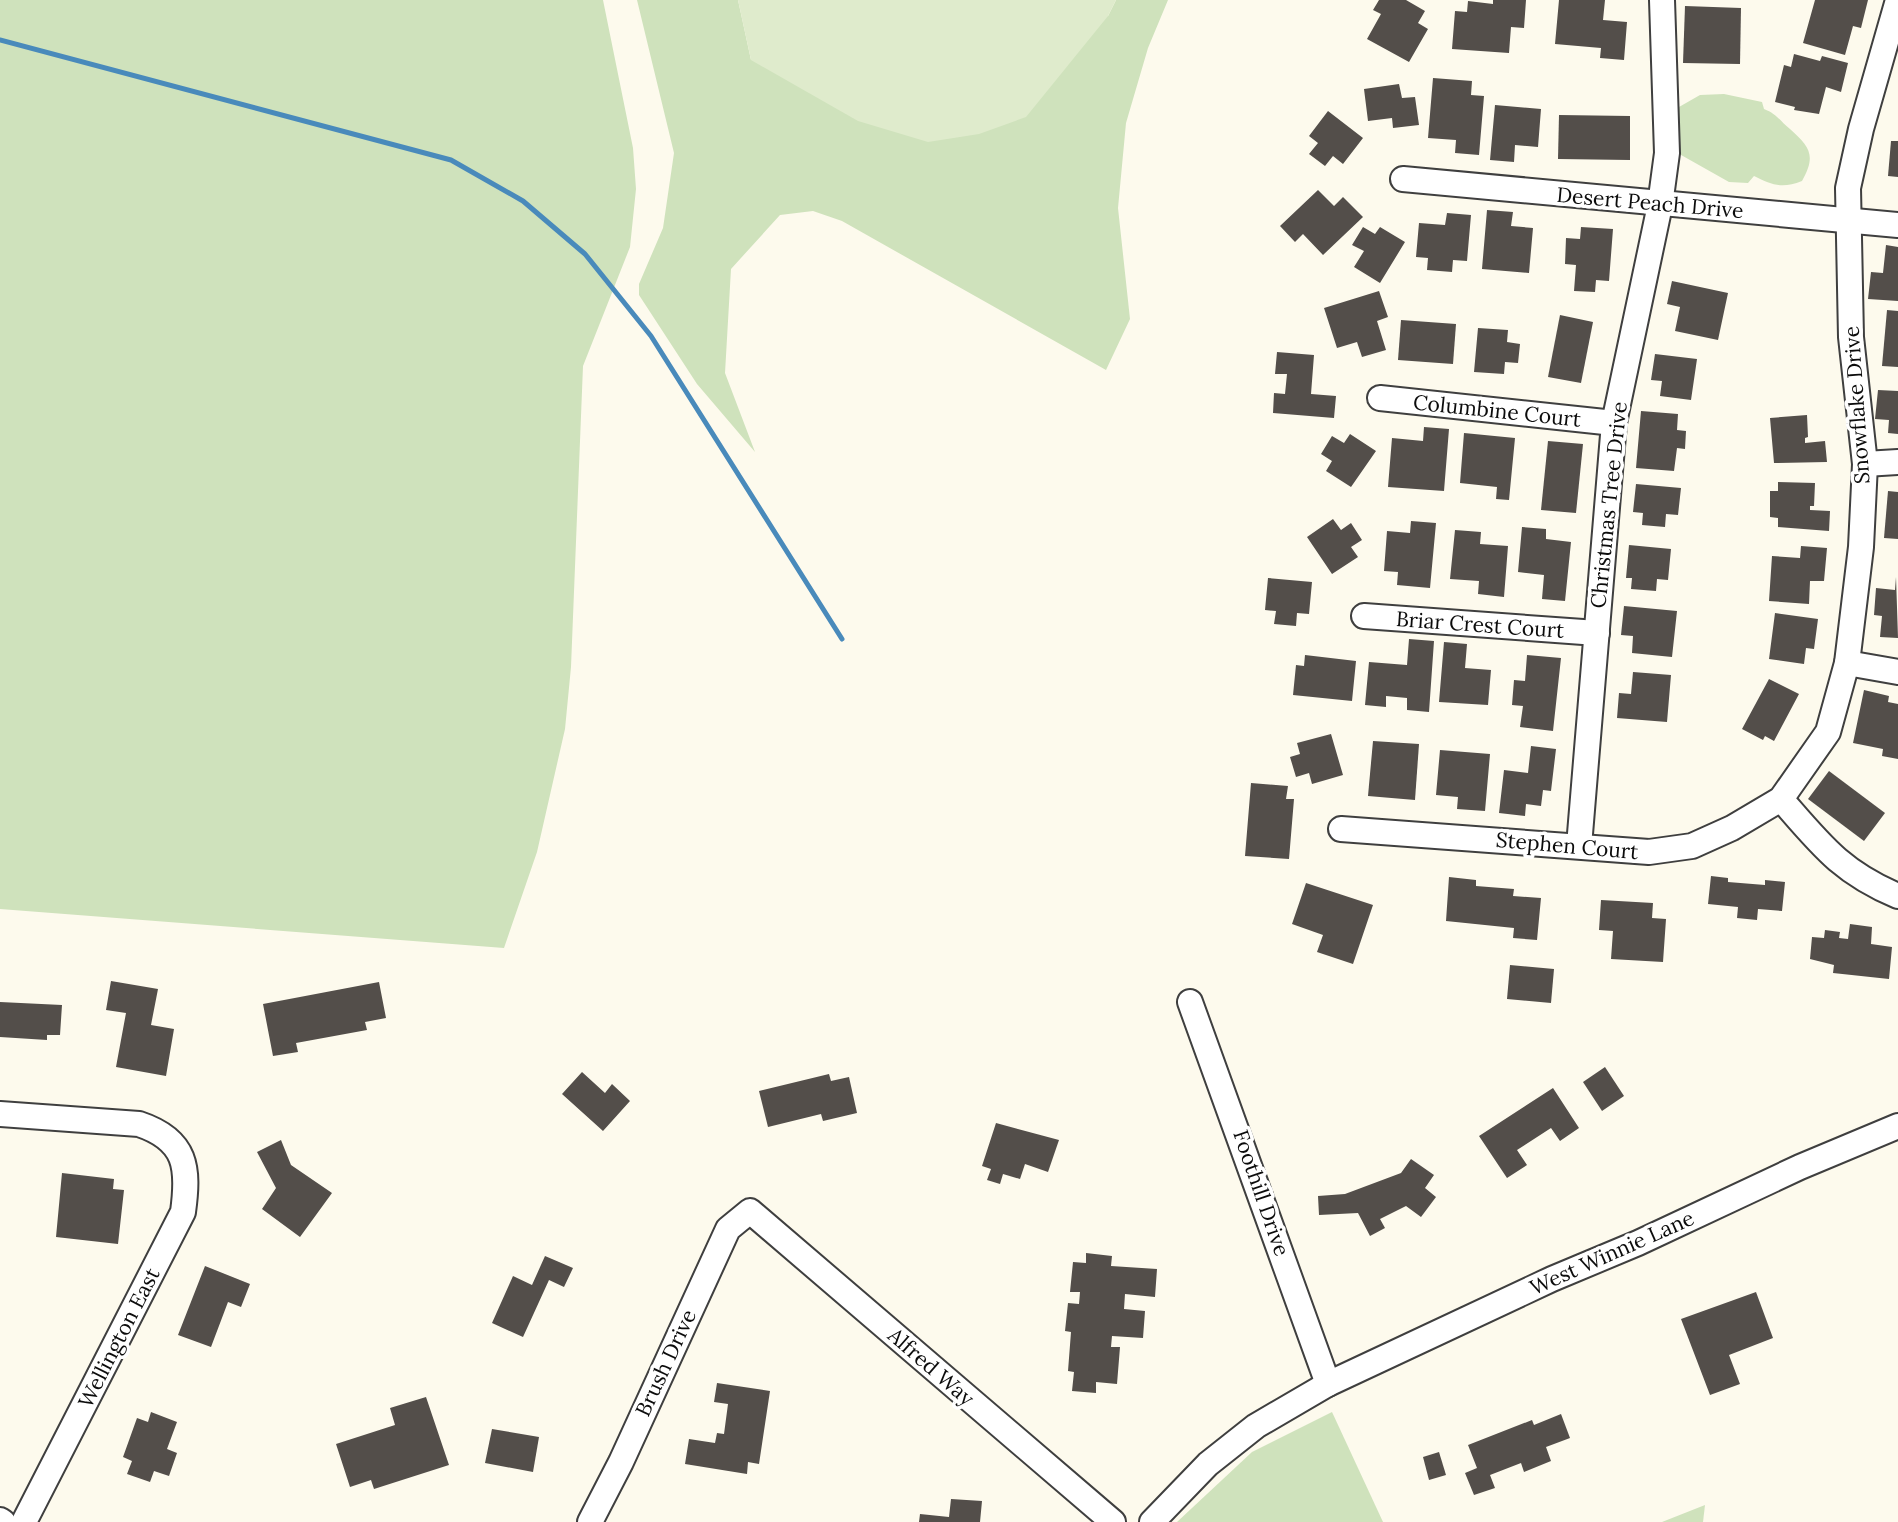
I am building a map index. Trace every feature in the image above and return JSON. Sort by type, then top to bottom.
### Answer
[{"type":"street","name":"Christmas Tree Drive","points":[[1579,846],[1614,423],[1660,205],[1667,153],[1662,0]]},
{"type":"street","name":"Snowflake Drive","points":[[1781,799],[1828,732],[1847,663],[1861,547],[1865,464],[1851,337],[1848,188],[1861,129],[1898,0]]},
{"type":"street","name":"Desert Peach Drive","points":[[1403,178],[1660,205],[1898,225]]},
{"type":"street","name":"Columbine Court","points":[[1380,398],[1614,423]]},
{"type":"street","points":[[1865,464],[1898,462]]},
{"type":"street","name":"Briar Crest Court","points":[[1364,616],[1597,633]]},
{"type":"street","points":[[1847,663],[1898,672]]},
{"type":"street","points":[[1781,799],[1833,859],[1864,882],[1898,896]]},
{"type":"street","name":"Stephen Court","points":[[1341,828],[1649,852],[1692,846],[1732,828],[1781,799]]},
{"type":"street","name":"Foothill Drive","points":[[1190,1002],[1328,1384]]},
{"type":"street","name":"Wellington East","points":[[0,1114],[139,1124],[154,1129],[177,1149],[185,1165],[187,1181],[183,1212],[24,1522]]},
{"type":"street","name":"West Winnie Lane","points":[[1152,1522],[1208,1464],[1256,1426],[1328,1384],[1800,1167],[1898,1126]]},
{"type":"street","name":"Brush Drive","points":[[590,1522],[621,1462],[728,1229],[750,1211]]},
{"type":"street","name":"Alfred Way","points":[[750,1211],[1113,1522]]},
{"type":"green space","points":[[0,0],[603,0],[633,148],[636,189],[630,247],[583,366],[571,667],[565,729],[537,852],[504,948],[0,909]]},
{"type":"green space","points":[[637,0],[738,0],[751,60],[1108,16],[1116,0],[1168,0],[1148,48],[1126,123],[1118,208],[1130,319],[1106,370],[842,221],[813,211],[780,215],[731,269],[725,373],[755,452],[697,384],[639,295],[639,284],[663,228],[674,153]]},
{"type":"green space","points":[[738,0],[1116,0],[1108,16],[1026,117],[979,134],[928,142],[858,121],[751,60]]},
{"type":"green space","points":[[1724,94],[1762,102],[1764,109],[1775,115],[1802,141],[1810,158],[1802,181],[1777,185],[1754,176],[1748,183],[1729,182],[1674,151],[1672,111],[1700,95]]},
{"type":"green space","points":[[1332,1412],[1383,1522],[1177,1522],[1252,1452]]},
{"type":"green space","points":[[1705,1505],[1703,1522],[1662,1522]]},
{"type":"building","points":[[1379,0],[1406,0],[1425,11],[1418,23],[1428,29],[1409,62],[1367,39],[1381,14],[1373,10]]},
{"type":"building","points":[[1493,0],[1526,0],[1524,28],[1511,27],[1509,53],[1452,49],[1455,11],[1467,12],[1468,1],[1493,4]]},
{"type":"building","points":[[1559,0],[1605,0],[1603,20],[1627,22],[1624,60],[1600,58],[1601,48],[1555,44]]},
{"type":"building","points":[[1815,0],[1868,0],[1861,28],[1853,26],[1845,55],[1803,43]]},
{"type":"building","points":[[1685,6],[1741,8],[1740,64],[1683,63]]},
{"type":"building","points":[[1794,54],[1820,61],[1822,56],[1848,63],[1841,92],[1826,87],[1819,114],[1794,110],[1795,107],[1775,102],[1784,65],[1791,67]]},
{"type":"building","points":[[1433,78],[1472,81],[1471,95],[1484,96],[1479,155],[1455,153],[1456,140],[1428,138]]},
{"type":"building","points":[[1399,84],[1402,98],[1415,97],[1419,125],[1393,128],[1392,118],[1368,121],[1364,89]]},
{"type":"building","points":[[1495,105],[1541,109],[1538,147],[1515,145],[1514,162],[1490,160]]},
{"type":"building","points":[[1328,111],[1363,138],[1343,164],[1333,156],[1325,166],[1309,154],[1318,143],[1309,136]]},
{"type":"building","points":[[1559,115],[1630,116],[1630,160],[1558,159]]},
{"type":"building","points":[[1891,141],[1898,141],[1898,177],[1888,176]]},
{"type":"building","points":[[1318,190],[1334,206],[1343,197],[1363,217],[1323,255],[1303,234],[1295,242],[1280,226]]},
{"type":"building","points":[[1487,210],[1513,212],[1511,226],[1533,228],[1529,273],[1482,269]]},
{"type":"building","points":[[1447,213],[1471,215],[1467,261],[1453,260],[1452,272],[1427,270],[1428,258],[1416,257],[1419,223],[1445,225]]},
{"type":"building","points":[[1363,227],[1375,234],[1380,227],[1405,242],[1380,283],[1354,267],[1364,251],[1352,245]]},
{"type":"building","points":[[1581,227],[1613,229],[1609,281],[1596,280],[1595,292],[1574,291],[1576,265],[1565,264],[1566,238],[1580,239]]},
{"type":"building","points":[[1886,245],[1898,247],[1898,301],[1868,299],[1871,272],[1883,273]]},
{"type":"building","points":[[1672,281],[1728,293],[1718,340],[1675,331],[1680,307],[1667,304]]},
{"type":"building","points":[[1379,291],[1388,317],[1377,321],[1386,350],[1362,357],[1357,342],[1337,348],[1324,308]]},
{"type":"building","points":[[1887,310],[1898,311],[1898,367],[1882,366]]},
{"type":"building","points":[[1560,315],[1593,322],[1581,383],[1548,377]]},
{"type":"building","points":[[1401,320],[1456,324],[1453,364],[1398,360]]},
{"type":"building","points":[[1478,328],[1508,330],[1507,342],[1520,344],[1518,363],[1505,362],[1504,374],[1474,372]]},
{"type":"building","points":[[1277,352],[1314,355],[1311,394],[1336,396],[1334,418],[1273,413],[1274,393],[1285,394],[1287,374],[1275,374]]},
{"type":"building","points":[[1655,354],[1697,359],[1691,400],[1660,396],[1662,381],[1651,380]]},
{"type":"building","points":[[1878,390],[1898,391],[1898,434],[1888,433],[1889,420],[1875,419]]},
{"type":"building","points":[[1641,411],[1678,414],[1677,430],[1686,431],[1685,449],[1677,448],[1674,471],[1636,468]]},
{"type":"building","points":[[1807,415],[1808,437],[1805,438],[1805,443],[1825,441],[1827,462],[1774,463],[1770,418]]},
{"type":"building","points":[[1424,427],[1449,429],[1444,491],[1388,487],[1392,438],[1423,441]]},
{"type":"building","points":[[1464,433],[1515,438],[1509,500],[1496,499],[1497,487],[1460,483]]},
{"type":"building","points":[[1350,434],[1376,451],[1351,487],[1326,471],[1332,461],[1321,454],[1332,436],[1344,443]]},
{"type":"building","points":[[1548,441],[1583,444],[1576,513],[1541,510]]},
{"type":"building","points":[[1778,482],[1815,483],[1814,506],[1810,506],[1810,510],[1830,511],[1829,531],[1778,527],[1778,518],[1770,517],[1770,491],[1778,491]]},
{"type":"building","points":[[1636,484],[1681,488],[1678,515],[1666,514],[1665,527],[1642,525],[1643,513],[1633,512]]},
{"type":"building","points":[[1888,491],[1898,492],[1898,539],[1884,538]]},
{"type":"building","points":[[1333,519],[1341,530],[1351,523],[1362,540],[1351,547],[1358,557],[1332,574],[1307,537]]},
{"type":"building","points":[[1411,521],[1436,523],[1430,588],[1397,585],[1398,572],[1384,571],[1387,531],[1410,533]]},
{"type":"building","points":[[1522,527],[1546,529],[1546,539],[1571,542],[1565,601],[1542,599],[1544,575],[1518,572]]},
{"type":"building","points":[[1455,530],[1481,532],[1480,544],[1508,546],[1504,597],[1478,594],[1479,581],[1450,579]]},
{"type":"building","points":[[1629,545],[1671,549],[1668,580],[1657,579],[1656,591],[1631,589],[1632,578],[1626,578]]},
{"type":"building","points":[[1801,546],[1827,548],[1824,581],[1810,581],[1809,604],[1769,601],[1772,556],[1800,558]]},
{"type":"building","points":[[1896,577],[1898,638],[1880,637],[1882,616],[1874,615],[1876,588],[1895,590]]},
{"type":"building","points":[[1268,578],[1312,582],[1309,614],[1297,613],[1296,626],[1274,624],[1276,611],[1265,610]]},
{"type":"building","points":[[1624,606],[1677,611],[1672,657],[1632,653],[1633,636],[1621,635]]},
{"type":"building","points":[[1775,613],[1818,619],[1814,649],[1806,648],[1804,664],[1769,659]]},
{"type":"building","points":[[1409,639],[1434,641],[1429,712],[1407,710],[1407,698],[1386,696],[1386,707],[1365,705],[1369,662],[1407,665]]},
{"type":"building","points":[[1444,642],[1467,644],[1465,668],[1491,670],[1488,705],[1439,702]]},
{"type":"building","points":[[1305,655],[1356,661],[1352,701],[1293,695],[1296,665],[1304,666]]},
{"type":"building","points":[[1527,655],[1561,658],[1553,731],[1520,727],[1523,706],[1512,705],[1514,680],[1525,681]]},
{"type":"building","points":[[1633,672],[1671,675],[1667,722],[1617,718],[1619,693],[1631,694]]},
{"type":"building","points":[[1769,679],[1799,694],[1774,741],[1765,736],[1763,740],[1742,729]]},
{"type":"building","points":[[1864,690],[1889,696],[1888,702],[1898,704],[1898,759],[1882,756],[1883,749],[1853,743]]},
{"type":"building","points":[[1331,734],[1343,775],[1312,784],[1309,773],[1296,777],[1290,757],[1300,754],[1297,743]]},
{"type":"building","points":[[1373,741],[1419,744],[1415,800],[1368,796]]},
{"type":"building","points":[[1531,746],[1556,749],[1551,791],[1543,790],[1541,806],[1526,804],[1525,816],[1499,813],[1504,770],[1528,773]]},
{"type":"building","points":[[1440,750],[1490,754],[1485,811],[1457,809],[1458,797],[1436,795]]},
{"type":"building","points":[[1829,771],[1885,813],[1864,841],[1808,799]]},
{"type":"building","points":[[1251,783],[1288,786],[1286,799],[1294,799],[1289,859],[1245,856]]},
{"type":"building","points":[[1711,876],[1728,878],[1728,882],[1765,885],[1765,880],[1785,882],[1782,911],[1758,909],[1757,920],[1737,918],[1738,907],[1708,904]]},
{"type":"building","points":[[1449,877],[1476,880],[1476,886],[1514,889],[1513,896],[1541,898],[1537,940],[1513,938],[1514,928],[1446,921]]},
{"type":"building","points":[[1306,883],[1373,905],[1353,964],[1317,952],[1323,935],[1292,924]]},
{"type":"building","points":[[1601,900],[1653,903],[1652,918],[1666,919],[1663,962],[1611,959],[1613,931],[1599,930]]},
{"type":"building","points":[[1850,924],[1872,927],[1871,944],[1892,947],[1889,979],[1833,973],[1834,965],[1810,959],[1812,937],[1824,938],[1825,930],[1840,932],[1839,938],[1848,939]]},
{"type":"building","points":[[1510,965],[1554,969],[1551,1003],[1507,999]]},
{"type":"building","points":[[111,981],[158,989],[151,1025],[174,1029],[166,1076],[116,1067],[126,1013],[106,1010]]},
{"type":"building","points":[[379,982],[386,1018],[365,1022],[367,1030],[296,1043],[298,1052],[273,1056],[263,1004]]},
{"type":"building","points":[[0,1002],[62,1005],[60,1035],[47,1035],[47,1040],[0,1037]]},
{"type":"building","points":[[1605,1067],[1624,1096],[1602,1111],[1583,1082]]},
{"type":"building","points":[[582,1072],[605,1093],[612,1084],[630,1101],[603,1131],[562,1094]]},
{"type":"building","points":[[829,1074],[831,1081],[849,1077],[857,1113],[823,1121],[821,1114],[768,1127],[759,1091]]},
{"type":"building","points":[[1553,1088],[1579,1128],[1560,1141],[1551,1128],[1517,1150],[1527,1165],[1507,1178],[1479,1136]]},
{"type":"building","points":[[996,1123],[1059,1140],[1048,1172],[1025,1164],[1020,1179],[1003,1174],[1000,1184],[987,1180],[991,1169],[982,1166]]},
{"type":"building","points":[[281,1140],[291,1165],[332,1193],[300,1237],[262,1209],[276,1188],[257,1152]]},
{"type":"building","points":[[1411,1159],[1434,1175],[1425,1188],[1436,1197],[1421,1217],[1406,1206],[1380,1219],[1385,1228],[1370,1236],[1358,1213],[1319,1215],[1318,1196],[1345,1194],[1401,1173]]},
{"type":"building","points":[[62,1173],[114,1179],[113,1189],[124,1190],[118,1244],[56,1237]]},
{"type":"building","points":[[1086,1253],[1112,1256],[1111,1266],[1157,1269],[1155,1297],[1125,1294],[1124,1309],[1145,1311],[1143,1338],[1112,1336],[1111,1347],[1120,1347],[1117,1384],[1096,1382],[1096,1393],[1072,1391],[1074,1372],[1068,1371],[1071,1332],[1065,1331],[1068,1303],[1079,1304],[1080,1292],[1070,1292],[1073,1262],[1086,1263]]},
{"type":"building","points":[[545,1256],[573,1268],[564,1287],[549,1280],[523,1337],[492,1323],[513,1276],[532,1285]]},
{"type":"building","points":[[205,1266],[250,1284],[241,1307],[228,1302],[211,1347],[178,1335]]},
{"type":"building","points":[[1756,1292],[1773,1338],[1729,1355],[1740,1384],[1710,1395],[1681,1319]]},
{"type":"building","points":[[717,1383],[770,1391],[759,1464],[748,1462],[747,1474],[685,1464],[689,1439],[715,1443],[717,1433],[724,1434],[728,1404],[714,1402]]},
{"type":"building","points":[[426,1397],[449,1465],[374,1489],[371,1480],[350,1487],[336,1444],[395,1425],[390,1408]]},
{"type":"building","points":[[151,1412],[177,1422],[167,1449],[177,1453],[169,1476],[154,1471],[150,1482],[127,1474],[132,1461],[123,1457],[137,1418],[148,1422]]},
{"type":"building","points":[[1561,1414],[1570,1438],[1546,1447],[1551,1461],[1524,1472],[1521,1463],[1490,1475],[1495,1488],[1474,1495],[1465,1473],[1477,1468],[1468,1445],[1532,1420],[1534,1425]]},
{"type":"building","points":[[492,1429],[539,1437],[533,1472],[485,1463]]},
{"type":"building","points":[[1439,1452],[1446,1475],[1429,1480],[1423,1457]]},
{"type":"building","points":[[951,1499],[982,1501],[980,1522],[919,1522],[920,1514],[949,1517]]},
{"type":"waterway","points":[[0,40],[451,160],[523,201],[585,254],[651,336],[842,639]]}]
